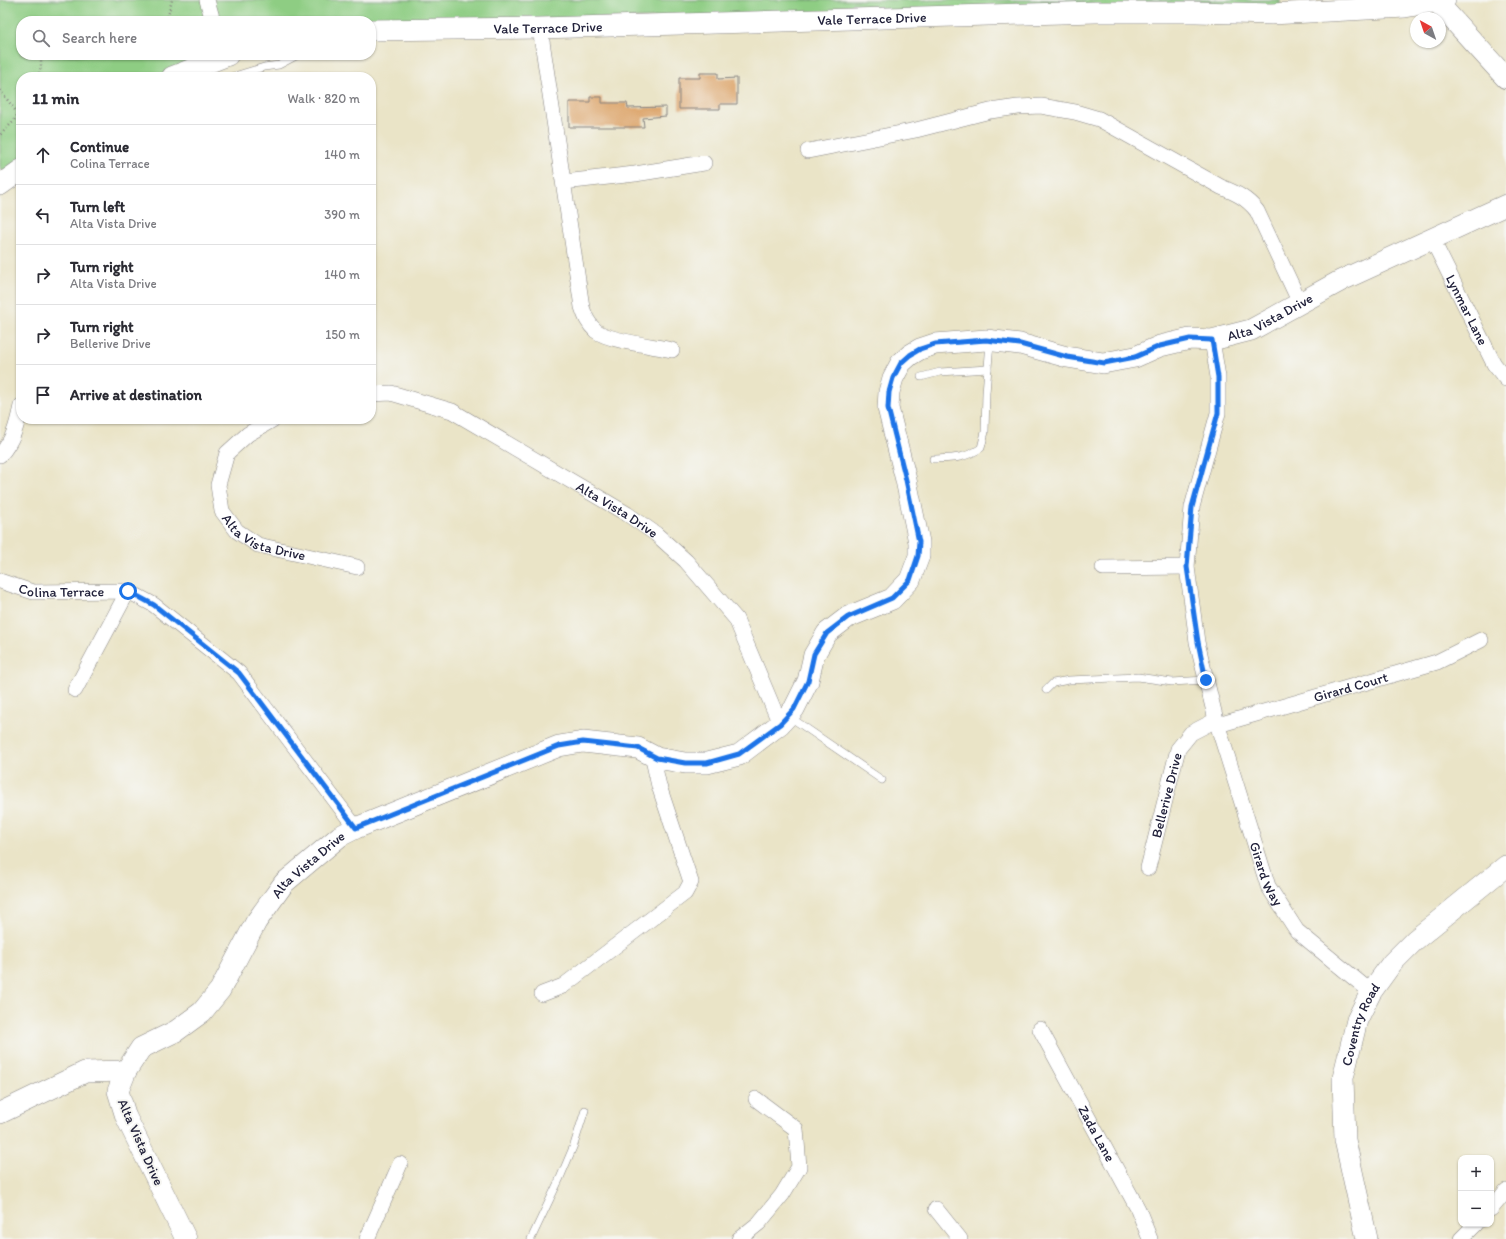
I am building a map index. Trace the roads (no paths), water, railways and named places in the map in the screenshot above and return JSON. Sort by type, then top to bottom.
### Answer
[{"type":"street","points":[[207,0],[212,16]]},
{"type":"street","points":[[1434,1],[1506,78]]},
{"type":"street","name":"Vale Terrace Drive","points":[[376,30],[540,28],[1096,12],[1196,12],[1271,7],[1405,7],[1434,1]]},
{"type":"street","points":[[540,28],[582,307],[586,320],[596,331],[609,337],[672,350]]},
{"type":"street","points":[[184,72],[213,60]]},
{"type":"street","points":[[808,151],[916,130],[990,111],[1018,107],[1041,106],[1075,112],[1099,119],[1221,187],[1235,192],[1251,203],[1257,211],[1300,303]]},
{"type":"street","points":[[564,182],[635,174],[704,162]]},
{"type":"street","points":[[0,184],[16,173]]},
{"type":"street","name":"Alta Vista Drive","points":[[186,1239],[126,1117],[118,1091],[126,1071],[141,1048],[176,1031],[202,1012],[220,990],[256,922],[284,884],[340,836],[356,828],[559,746],[583,742],[638,748],[657,758],[685,763],[707,763],[739,754],[784,720],[794,709],[808,681],[814,654],[827,633],[848,617],[892,598],[910,580],[918,556],[919,542],[888,408],[889,392],[893,378],[901,363],[910,355],[920,349],[935,344],[990,340],[1020,344],[1067,357],[1104,363],[1135,357],[1160,346],[1190,339],[1212,340],[1251,330],[1342,280],[1506,205]]},
{"type":"street","name":"Lynmar Lane","points":[[1432,239],[1494,364],[1506,378]]},
{"type":"street","points":[[1212,340],[1218,377],[1218,413],[1192,507],[1187,567],[1198,642],[1217,723]]},
{"type":"street","name":"Alta Vista Drive","points":[[376,394],[391,394],[452,411],[627,514],[656,534],[686,561],[736,619],[784,720]]},
{"type":"street","points":[[0,455],[7,447],[17,424]]},
{"type":"street","name":"Alta Vista Drive","points":[[265,424],[248,434],[227,453],[218,485],[222,511],[237,531],[258,545],[357,567]]},
{"type":"street","points":[[1103,568],[1187,567]]},
{"type":"street","name":"Colina Terrace","points":[[0,581],[33,592],[128,591],[154,605],[239,673],[356,828]]},
{"type":"street","points":[[75,690],[128,591]]},
{"type":"street","name":"Girard Court","points":[[1217,723],[1437,662],[1481,640]]},
{"type":"street","name":"Bellerive Drive","points":[[1148,868],[1178,749],[1190,733],[1217,723]]},
{"type":"street","name":"Girard Way","points":[[1217,723],[1268,886],[1297,931],[1371,992]]},
{"type":"street","points":[[542,994],[563,986],[618,945],[685,893],[691,882],[659,786],[652,755]]},
{"type":"street","name":"Coventry Road","points":[[1367,1239],[1345,1140],[1343,1078],[1357,1020],[1371,992],[1392,963],[1415,940],[1506,866]]},
{"type":"street","name":"Zada Lane","points":[[1040,1029],[1138,1209],[1150,1239]]},
{"type":"street","points":[[0,1114],[85,1072],[126,1071]]},
{"type":"street","points":[[739,1239],[759,1223],[782,1195],[799,1167],[796,1129],[756,1099]]},
{"type":"street","points":[[367,1239],[400,1164]]},
{"type":"street","points":[[1494,1205],[1506,1191]]},
{"type":"street","points":[[936,1209],[960,1239]]},
{"type":"street","points":[[1461,1239],[1473,1227]]},
{"type":"lane","points":[[248,72],[264,67],[279,65],[288,60]]},
{"type":"lane","points":[[933,459],[959,458],[972,454],[981,448],[985,432],[990,340]]},
{"type":"lane","points":[[921,378],[940,372],[988,369]]},
{"type":"lane","points":[[1046,690],[1053,683],[1069,680],[1138,677],[1172,682],[1206,680]]},
{"type":"lane","points":[[784,720],[882,780]]},
{"type":"lane","points":[[531,1239],[574,1146],[586,1110]]}]
